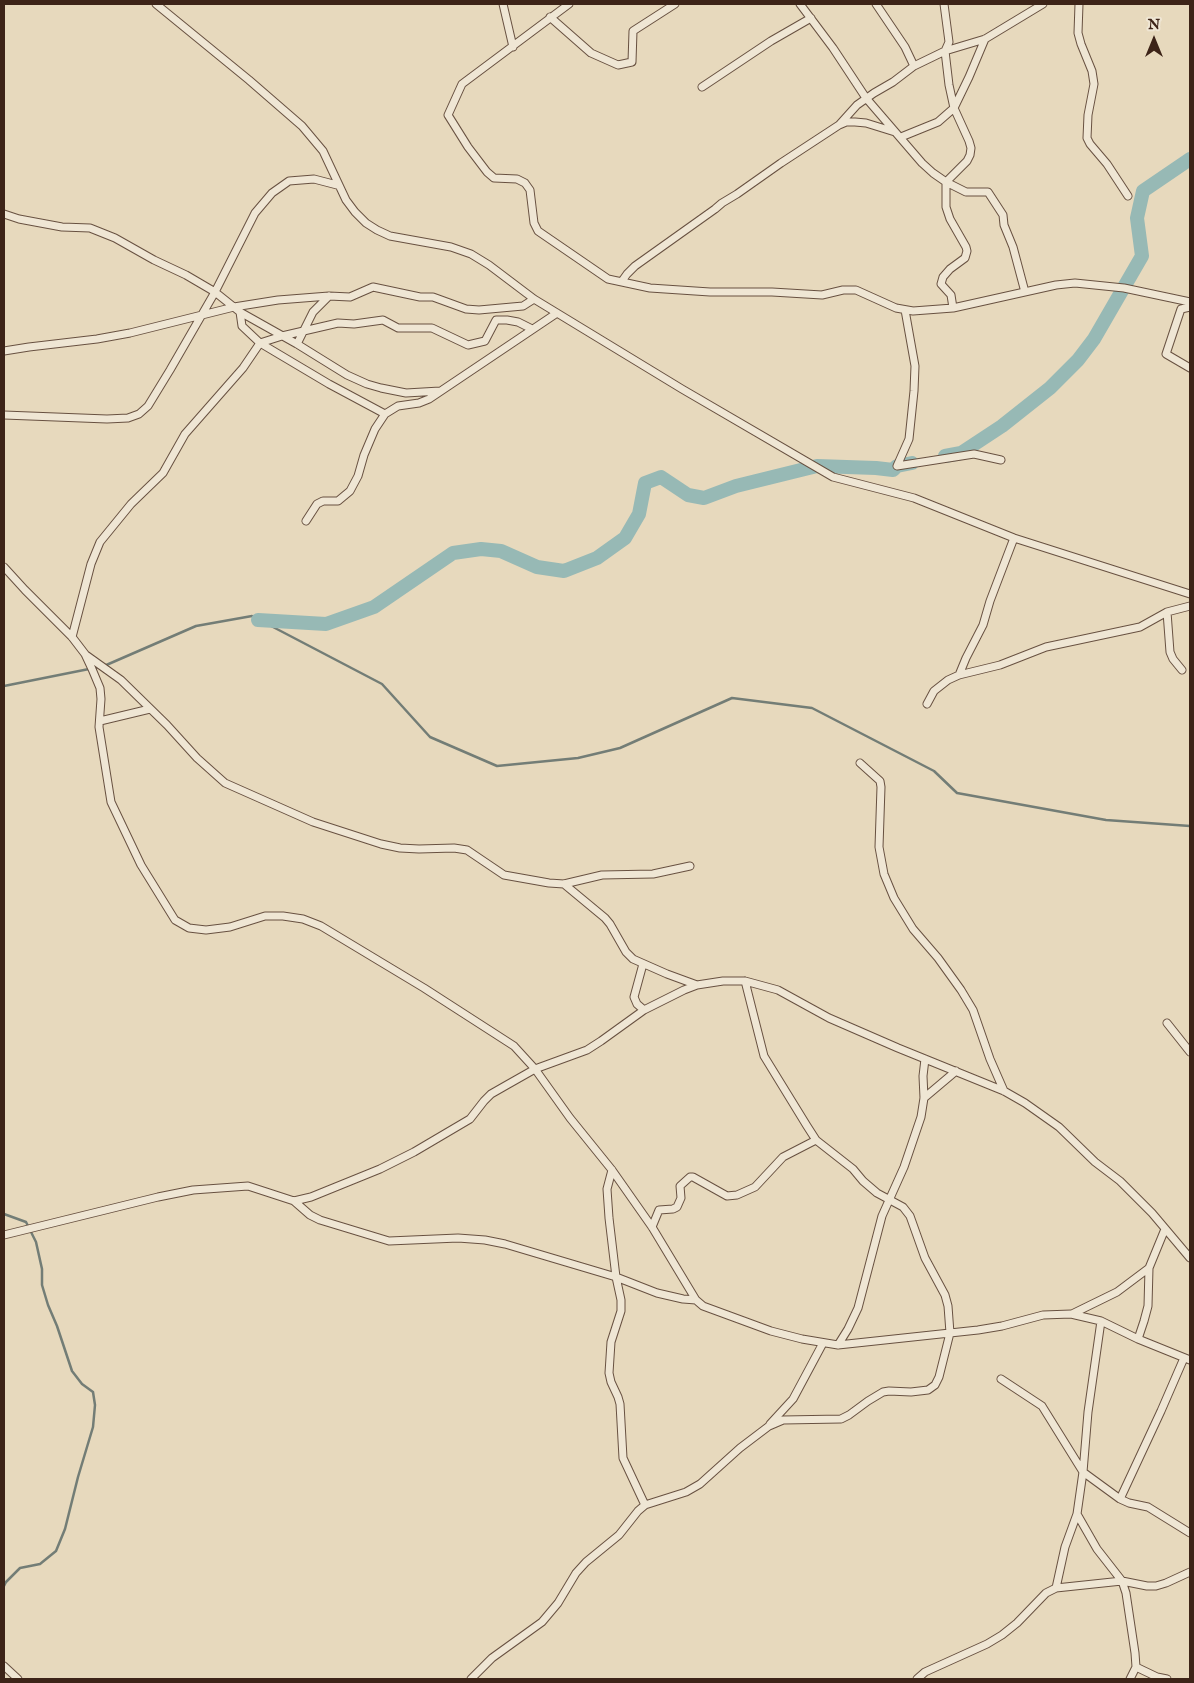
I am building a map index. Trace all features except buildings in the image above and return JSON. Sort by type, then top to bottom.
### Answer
[{"type":"street","points":[[156,4],[302,126],[322,151],[346,200],[366,223],[377,230],[390,236],[451,247],[471,254],[489,265],[534,299],[774,444],[812,463],[833,477],[914,498],[1014,538],[1190,594]]},
{"type":"street","points":[[503,4],[513,47]]},
{"type":"street","points":[[569,4],[462,84],[448,115],[468,146],[494,178],[517,178],[525,183],[530,190],[534,223],[538,231],[608,279],[650,288],[710,292],[772,292],[822,295],[843,290],[856,290],[896,308],[913,312],[953,308],[1056,285],[1075,283],[1124,288],[1190,302]]},
{"type":"street","points":[[550,17],[591,53],[618,65],[632,62],[633,30],[675,4]]},
{"type":"street","points":[[800,4],[833,48],[866,98],[922,163],[933,174],[966,192],[988,192],[1003,215],[1004,225],[1014,247],[1025,292]]},
{"type":"street","points":[[876,4],[905,47],[914,66]]},
{"type":"street","points":[[944,4],[949,42],[944,51],[954,108],[969,141],[970,155],[946,182],[946,207],[950,219],[967,251],[965,258],[950,269],[943,277],[941,284],[951,295],[953,308]]},
{"type":"street","points":[[839,125],[866,98],[893,82],[914,66],[944,51],[985,39],[1043,4]]},
{"type":"street","points":[[1078,4],[1078,33],[1092,71],[1094,84],[1087,122],[1087,138],[1128,196]]},
{"type":"street","points":[[702,87],[771,41],[811,18]]},
{"type":"street","points":[[622,281],[635,266],[716,209],[722,202],[737,194],[839,125],[846,122],[855,122],[898,134],[938,122],[954,108],[985,39]]},
{"type":"street","points":[[4,415],[107,419],[128,418],[139,414],[148,406],[215,292],[255,213],[272,192],[289,181],[314,178],[337,185]]},
{"type":"street","points":[[4,214],[19,219],[62,227],[90,228],[115,238],[186,275],[215,292],[237,309],[347,375],[367,384],[406,393],[440,391]]},
{"type":"street","points":[[4,351],[97,340],[201,315],[278,300],[329,296],[350,297],[373,287],[420,297],[433,297],[466,309],[479,310],[523,306],[534,299]]},
{"type":"street","points":[[297,344],[313,312],[329,296]]},
{"type":"street","points":[[1190,307],[1181,309],[1166,354],[1190,368]]},
{"type":"street","points":[[237,309],[242,326],[260,343],[329,384],[385,414]]},
{"type":"street","points":[[905,310],[915,366],[914,391],[909,439],[896,466],[974,454],[1001,460]]},
{"type":"street","points":[[306,521],[317,504],[323,501],[338,501],[350,491],[358,476],[375,429],[385,414],[398,406],[419,403],[429,399],[557,313]]},
{"type":"street","points":[[72,636],[91,564],[100,542],[131,504],[162,473],[185,434],[242,368],[260,343],[338,323],[354,324],[383,320],[398,328],[432,328],[468,345],[485,341],[496,320],[518,322],[532,329]]},
{"type":"street","points":[[959,675],[983,625],[1014,538]]},
{"type":"street","points":[[4,567],[72,636],[85,654],[100,688],[100,740],[111,802],[141,865],[175,920],[189,928],[198,930],[230,927],[265,916],[303,919],[321,926],[424,988],[514,1046],[535,1069],[570,1118],[612,1170],[652,1227],[696,1300],[703,1306],[771,1331],[838,1345],[950,1333],[1002,1326],[1043,1315],[1071,1314],[1101,1321],[1138,1339],[1187,1359],[1120,1499]]},
{"type":"street","points":[[927,704],[934,691],[948,680],[959,675],[1000,665],[1054,645],[1140,627],[1167,612],[1190,606]]},
{"type":"street","points":[[1167,612],[1170,652],[1182,670]]},
{"type":"street","points":[[85,654],[121,680],[167,725],[197,758],[225,783],[305,818],[381,844],[400,848],[454,848],[467,850],[504,875],[564,884],[602,875],[653,874],[690,866]]},
{"type":"street","points":[[100,721],[150,709]]},
{"type":"street","points":[[860,763],[880,781],[879,847],[884,874],[894,898],[913,929],[943,965],[973,1010],[990,1059],[1004,1091]]},
{"type":"street","points":[[564,884],[605,918],[626,952],[633,959],[697,985]]},
{"type":"street","points":[[643,964],[634,997],[637,1004],[644,1010]]},
{"type":"street","points":[[294,1201],[311,1197],[348,1183],[414,1152],[470,1119],[491,1094],[535,1069],[587,1050],[644,1010],[684,990],[697,985],[723,981],[745,982],[778,990],[829,1018],[1004,1091],[1025,1103],[1059,1127],[1094,1162],[1120,1181],[1190,1258]]},
{"type":"street","points":[[474,1677],[509,1644],[542,1622],[558,1603],[576,1572],[619,1535],[644,1505],[686,1492],[700,1484],[755,1435],[769,1426],[783,1420],[841,1419],[849,1416],[883,1392],[928,1390],[935,1385],[939,1377],[950,1333],[948,1306],[945,1295],[925,1258],[910,1216],[903,1207],[877,1193],[853,1169],[816,1140],[764,1056],[745,982]]},
{"type":"street","points":[[1166,1023],[1190,1052]]},
{"type":"street","points":[[838,1345],[848,1330],[858,1308],[879,1225],[921,1117],[924,1098],[923,1076],[925,1059]]},
{"type":"street","points":[[924,1098],[956,1071]]},
{"type":"street","points":[[652,1227],[659,1210],[677,1207],[681,1198],[680,1186],[690,1177],[727,1196],[737,1195],[755,1187],[783,1157],[816,1140]]},
{"type":"street","points":[[612,1170],[607,1189],[611,1244],[616,1277],[621,1294],[621,1311],[611,1342],[609,1373],[621,1411],[623,1458],[644,1505]]},
{"type":"street","points":[[4,1235],[158,1197],[193,1190],[248,1186],[294,1201],[310,1215],[320,1220],[389,1241],[458,1238],[485,1240],[505,1244],[616,1277],[657,1293],[696,1300]]},
{"type":"street","points":[[1138,1339],[1148,1306],[1149,1268],[1165,1229]]},
{"type":"street","points":[[1071,1314],[1117,1292],[1149,1268]]},
{"type":"street","points":[[1056,1588],[1065,1547],[1077,1514],[1088,1412],[1101,1321]]},
{"type":"street","points":[[769,1426],[792,1399],[823,1343]]},
{"type":"street","points":[[1001,1379],[1042,1406],[1083,1472],[1120,1499],[1148,1507],[1190,1533]]},
{"type":"street","points":[[1077,1514],[1097,1549],[1122,1581],[1129,1602],[1136,1667],[1130,1679]]},
{"type":"street","points":[[917,1679],[925,1672],[987,1644],[1002,1635],[1017,1624],[1046,1593],[1056,1588],[1122,1581],[1156,1586],[1190,1572]]},
{"type":"street","points":[[4,1666],[18,1679]]},
{"type":"street","points":[[1136,1667],[1157,1677],[1167,1679]]},
{"type":"waterway","points":[[945,456],[961,453],[1002,426],[1050,388],[1078,360],[1094,339],[1142,256],[1137,218],[1143,191],[1190,159]]},
{"type":"waterway","points":[[258,620],[326,624],[374,607],[453,553],[481,549],[501,551],[537,567],[564,571],[597,558],[625,538],[639,514],[645,483],[661,477],[688,495],[704,498],[736,486],[817,466],[893,470],[897,466],[912,463]]},
{"type":"waterway","points":[[104,666],[196,626],[252,616],[382,684],[430,737],[497,766],[578,758],[620,748],[732,698],[812,708],[934,771],[957,793],[1106,820],[1190,826]]},
{"type":"waterway","points":[[4,686],[99,667]]},
{"type":"waterway","points":[[4,1214],[26,1222],[36,1242],[42,1269],[42,1285],[48,1305],[72,1371],[82,1384],[93,1392],[95,1405],[93,1427],[65,1529],[56,1551],[40,1564],[20,1568],[4,1586]]}]
